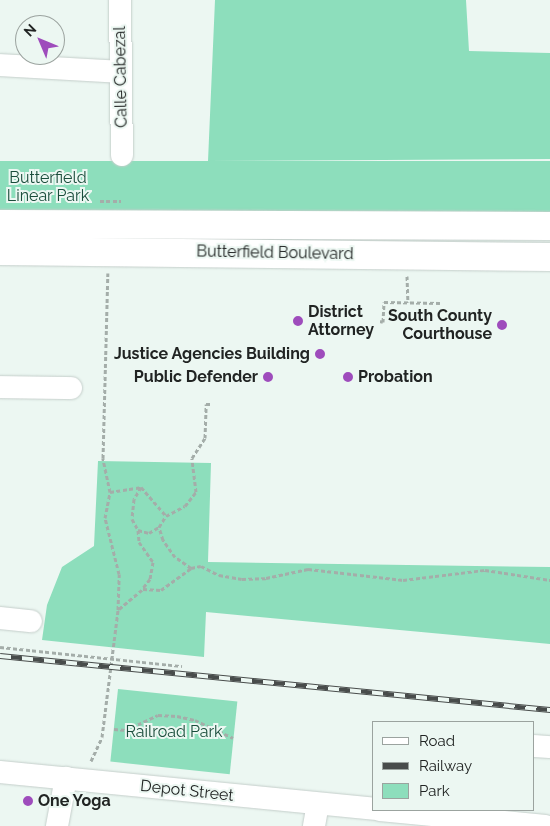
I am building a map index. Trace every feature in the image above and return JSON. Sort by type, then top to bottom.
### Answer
[{"type":"main road","name":"Butterfield Boulevard","points":[[0,224],[550,226]]},
{"type":"main road","name":"Butterfield Boulevard","points":[[0,251],[550,257]]},
{"type":"street","name":"Calle Cabezal","points":[[120,0],[122,155]]},
{"type":"street","points":[[0,65],[121,72]]},
{"type":"street","points":[[0,388],[71,388]]},
{"type":"street","points":[[0,618],[31,621]]},
{"type":"street","points":[[535,746],[550,748]]},
{"type":"street","name":"Depot Street","points":[[0,772],[372,809]]},
{"type":"street","points":[[57,826],[66,778]]},
{"type":"street","points":[[314,826],[318,804]]},
{"type":"street","points":[[390,811],[545,826]]},
{"type":"path","points":[[91,761],[102,737],[118,610],[119,574],[105,518],[110,492],[104,458],[108,271]]},
{"type":"path","points":[[407,275],[408,302]]},
{"type":"path","points":[[380,321],[384,322],[384,302],[440,303]]},
{"type":"path","points":[[138,530],[149,533],[160,527],[166,516],[185,506],[196,492],[192,458],[205,438],[206,404],[212,404]]},
{"type":"path","points":[[110,492],[141,487]]},
{"type":"path","points":[[141,487],[166,516]]},
{"type":"path","points":[[118,610],[143,589],[150,579],[153,562],[139,542],[138,530],[132,518],[134,499],[141,487]]},
{"type":"path","points":[[160,527],[163,540],[175,557],[191,568]]},
{"type":"path","points":[[143,589],[161,590],[191,568],[201,566],[219,575],[242,579],[266,578],[308,569],[403,580],[485,570],[550,580]]},
{"type":"path","points":[[0,648],[182,666]]},
{"type":"path","points":[[114,729],[126,730],[158,715],[178,716],[195,720],[234,738]]},
{"type":"green space","points":[[215,0],[466,0],[469,51],[550,53],[550,159],[208,161]]},
{"type":"green space","name":"Butterfield Linear Park","points":[[0,161],[550,161],[550,212],[0,212]]},
{"type":"green space","points":[[98,461],[211,463],[208,562],[550,567],[550,644],[206,612],[204,657],[42,640],[47,605],[62,567],[94,546]]},
{"type":"green space","name":"Railroad Park","points":[[118,689],[237,702],[230,774],[110,762]]},
{"type":"railway","points":[[0,656],[550,710]]},
{"type":"place","name":"District Attorney","points":[[298,321]]},
{"type":"place","name":"South County Courthouse","points":[[502,325]]},
{"type":"place","name":"Justice Agencies Building","points":[[320,354]]},
{"type":"place","name":"Public Defender","points":[[268,377]]},
{"type":"place","name":"Probation","points":[[348,377]]},
{"type":"place","name":"One Yoga","points":[[28,801]]}]
